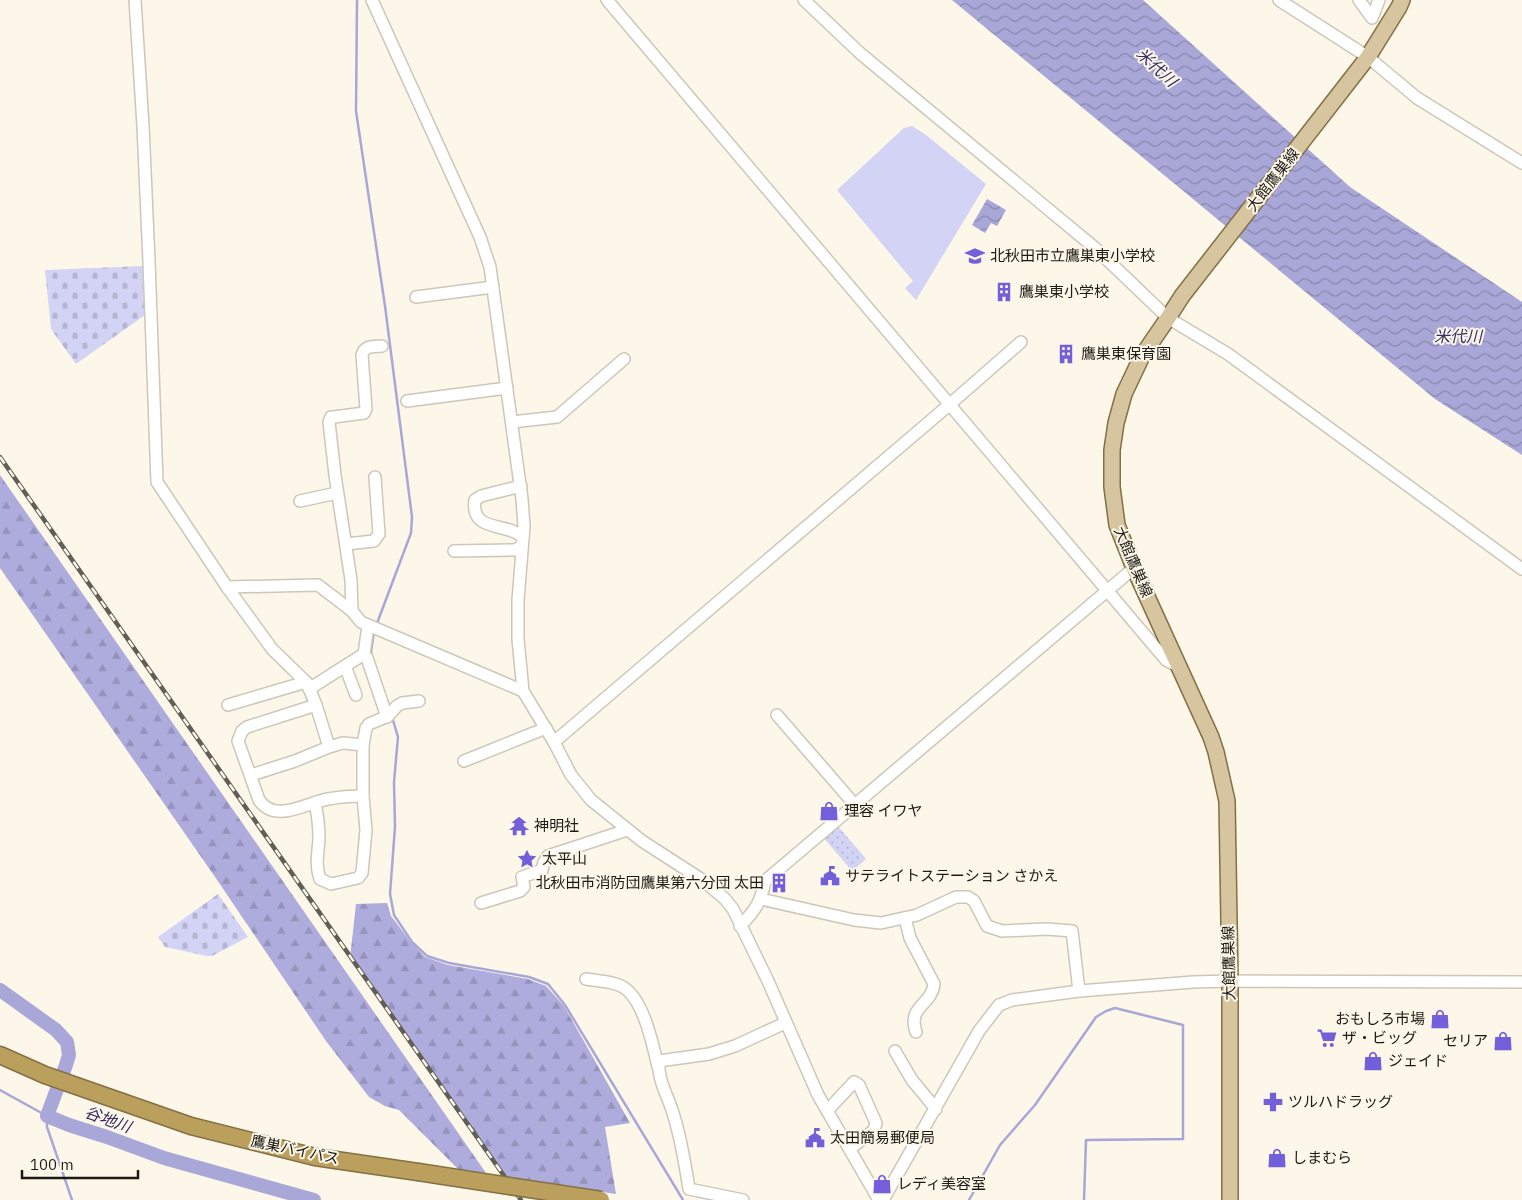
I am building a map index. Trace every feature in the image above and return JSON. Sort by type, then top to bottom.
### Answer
[{"type":"highway","name":"鷹巣バイパス","points":[[0,1056],[53,1078],[191,1126],[315,1157],[600,1200]]},
{"type":"main road","name":"大館鷹巣線","points":[[1230,1200],[1230,981],[1227,801],[1212,737],[1116,526],[1112,487],[1112,450],[1116,423],[1124,394],[1142,356],[1182,296],[1364,63],[1402,0]]},
{"type":"street","points":[[135,0],[149,242],[157,482],[227,587],[272,649],[307,685],[316,705],[329,747]]},
{"type":"street","points":[[372,0],[480,237],[490,267],[521,486],[524,526],[518,640],[523,691],[546,728],[571,775],[591,800],[627,830],[704,881],[725,899],[733,909],[768,981],[818,1095],[877,1198],[936,1109],[979,1031],[999,1004],[1012,1000],[1078,991],[1189,982],[1522,982]]},
{"type":"street","points":[[607,0],[1166,660],[1181,668]]},
{"type":"street","points":[[804,0],[861,54],[1095,248],[1168,318],[1228,354],[1522,569]]},
{"type":"street","points":[[1279,0],[1364,63],[1522,163]]},
{"type":"street","points":[[1359,0],[1372,18],[1379,0]]},
{"type":"street","points":[[416,297],[493,287]]},
{"type":"street","points":[[554,742],[950,406],[1021,342]]},
{"type":"street","points":[[352,611],[351,580],[329,422],[334,417],[364,413],[366,410],[362,355],[366,347],[382,346]]},
{"type":"street","points":[[512,422],[557,417],[624,360]]},
{"type":"street","points":[[407,401],[507,388]]},
{"type":"street","points":[[346,544],[374,541],[377,538],[375,477]]},
{"type":"street","points":[[521,486],[481,496],[476,500],[474,509],[477,516],[484,523],[511,530],[523,542]]},
{"type":"street","points":[[300,501],[338,493]]},
{"type":"street","points":[[454,551],[515,550],[523,542]]},
{"type":"street","points":[[740,926],[750,916],[761,899],[765,881],[1134,568]]},
{"type":"street","points":[[227,587],[318,585],[352,611],[360,622],[523,691]]},
{"type":"street","points":[[228,705],[307,685],[345,666],[364,654],[374,628]]},
{"type":"street","points":[[364,654],[390,715]]},
{"type":"street","points":[[345,666],[356,695]]},
{"type":"street","points":[[315,804],[319,819],[316,860],[320,879],[331,884],[347,882],[358,878],[362,873],[366,830],[363,796],[363,745],[366,728],[369,724],[390,715],[402,703],[419,701]]},
{"type":"street","points":[[316,705],[247,727],[242,732],[238,741],[259,800],[264,807],[271,811],[280,811],[315,804],[331,798],[363,796]]},
{"type":"street","points":[[776,715],[855,805]]},
{"type":"street","points":[[464,761],[546,728]]},
{"type":"street","points":[[251,775],[296,761],[329,747],[343,744],[363,745]]},
{"type":"street","points":[[481,904],[520,891],[524,887],[522,877],[542,870],[548,856],[627,830]]},
{"type":"street","points":[[761,899],[854,920],[881,923],[917,915],[956,897],[968,897],[974,902],[986,926],[1002,932],[1047,929],[1072,931],[1078,991]]},
{"type":"street","points":[[905,918],[910,938],[934,984],[934,989],[917,1009],[913,1023],[916,1032]]},
{"type":"street","points":[[586,979],[621,985],[629,991],[640,1006],[685,1156],[689,1189],[743,1200]]},
{"type":"street","points":[[658,1067],[659,1061],[710,1054],[735,1046],[785,1023]]},
{"type":"street","points":[[895,1051],[912,1080],[936,1109]]},
{"type":"street","points":[[827,1111],[854,1082],[859,1086],[876,1123],[874,1130],[850,1150]]},
{"type":"green space","points":[[912,126],[926,135],[986,184],[916,300],[905,288],[913,281],[837,190],[904,128]]},
{"type":"green space","points":[[144,266],[145,315],[76,364],[51,329],[45,270]]},
{"type":"green space","points":[[0,475],[486,1173],[458,1169],[399,1110],[385,1106],[369,1097],[326,1041],[213,874],[0,568]]},
{"type":"green space","points":[[837,825],[866,859],[852,871],[823,837]]},
{"type":"green space","points":[[218,894],[248,937],[212,956],[165,947],[158,937]]},
{"type":"green space","points":[[387,903],[391,916],[425,957],[448,965],[528,979],[546,986],[564,1006],[630,1123],[605,1127],[616,1194],[505,1178],[350,958],[356,904]]},
{"type":"water","name":"米代川","points":[[952,0],[1143,0],[1350,187],[1522,302],[1522,455],[1435,399]]},
{"type":"water","points":[[987,199],[1006,210],[997,226],[991,223],[985,233],[972,225]]},
{"type":"waterway","points":[[357,0],[356,111],[385,306],[412,517],[411,533],[376,626]]},
{"type":"waterway","points":[[372,657],[374,631]]},
{"type":"waterway","points":[[392,717],[398,737],[394,782],[395,827],[390,894],[394,915],[412,942],[427,956],[449,963],[529,977],[548,984],[565,1005],[683,1200]]},
{"type":"waterway","name":"谷地川","points":[[0,990],[56,1030],[67,1042],[69,1055],[47,1116],[164,1158],[314,1200]]},
{"type":"waterway","points":[[969,1200],[1000,1145],[1035,1105],[1096,1017],[1115,1008],[1183,1025],[1183,1139],[1086,1140],[1084,1200]]},
{"type":"waterway","points":[[0,1090],[47,1116],[47,1127],[72,1200]]},
{"type":"railway","points":[[0,457],[521,1200]]},
{"type":"place","name":"北秋田市立鷹巣東小学校","points":[[975,256]]},
{"type":"place","name":"鷹巣東小学校","points":[[1004,292]]},
{"type":"place","name":"鷹巣東保育園","points":[[1066,354]]},
{"type":"place","name":"理容 イワヤ","points":[[829,811]]},
{"type":"place","name":"神明社","points":[[519,826]]},
{"type":"place","name":"太平山","points":[[527,859]]},
{"type":"place","name":"サテライトステーション さかえ","points":[[830,876]]},
{"type":"place","name":"北秋田市消防団鷹巣第六分団 太田","points":[[779,883]]},
{"type":"place","name":"おもしろ市場","points":[[1440,1019]]},
{"type":"place","name":"ザ・ビッグ","points":[[1327,1038]]},
{"type":"place","name":"セリア","points":[[1503,1041]]},
{"type":"place","name":"ジェイド","points":[[1373,1061]]},
{"type":"place","name":"ツルハドラッグ","points":[[1273,1102]]},
{"type":"place","name":"太田簡易郵便局","points":[[815,1138]]},
{"type":"place","name":"しまむら","points":[[1277,1158]]},
{"type":"place","name":"レディ美容室","points":[[882,1184]]}]
